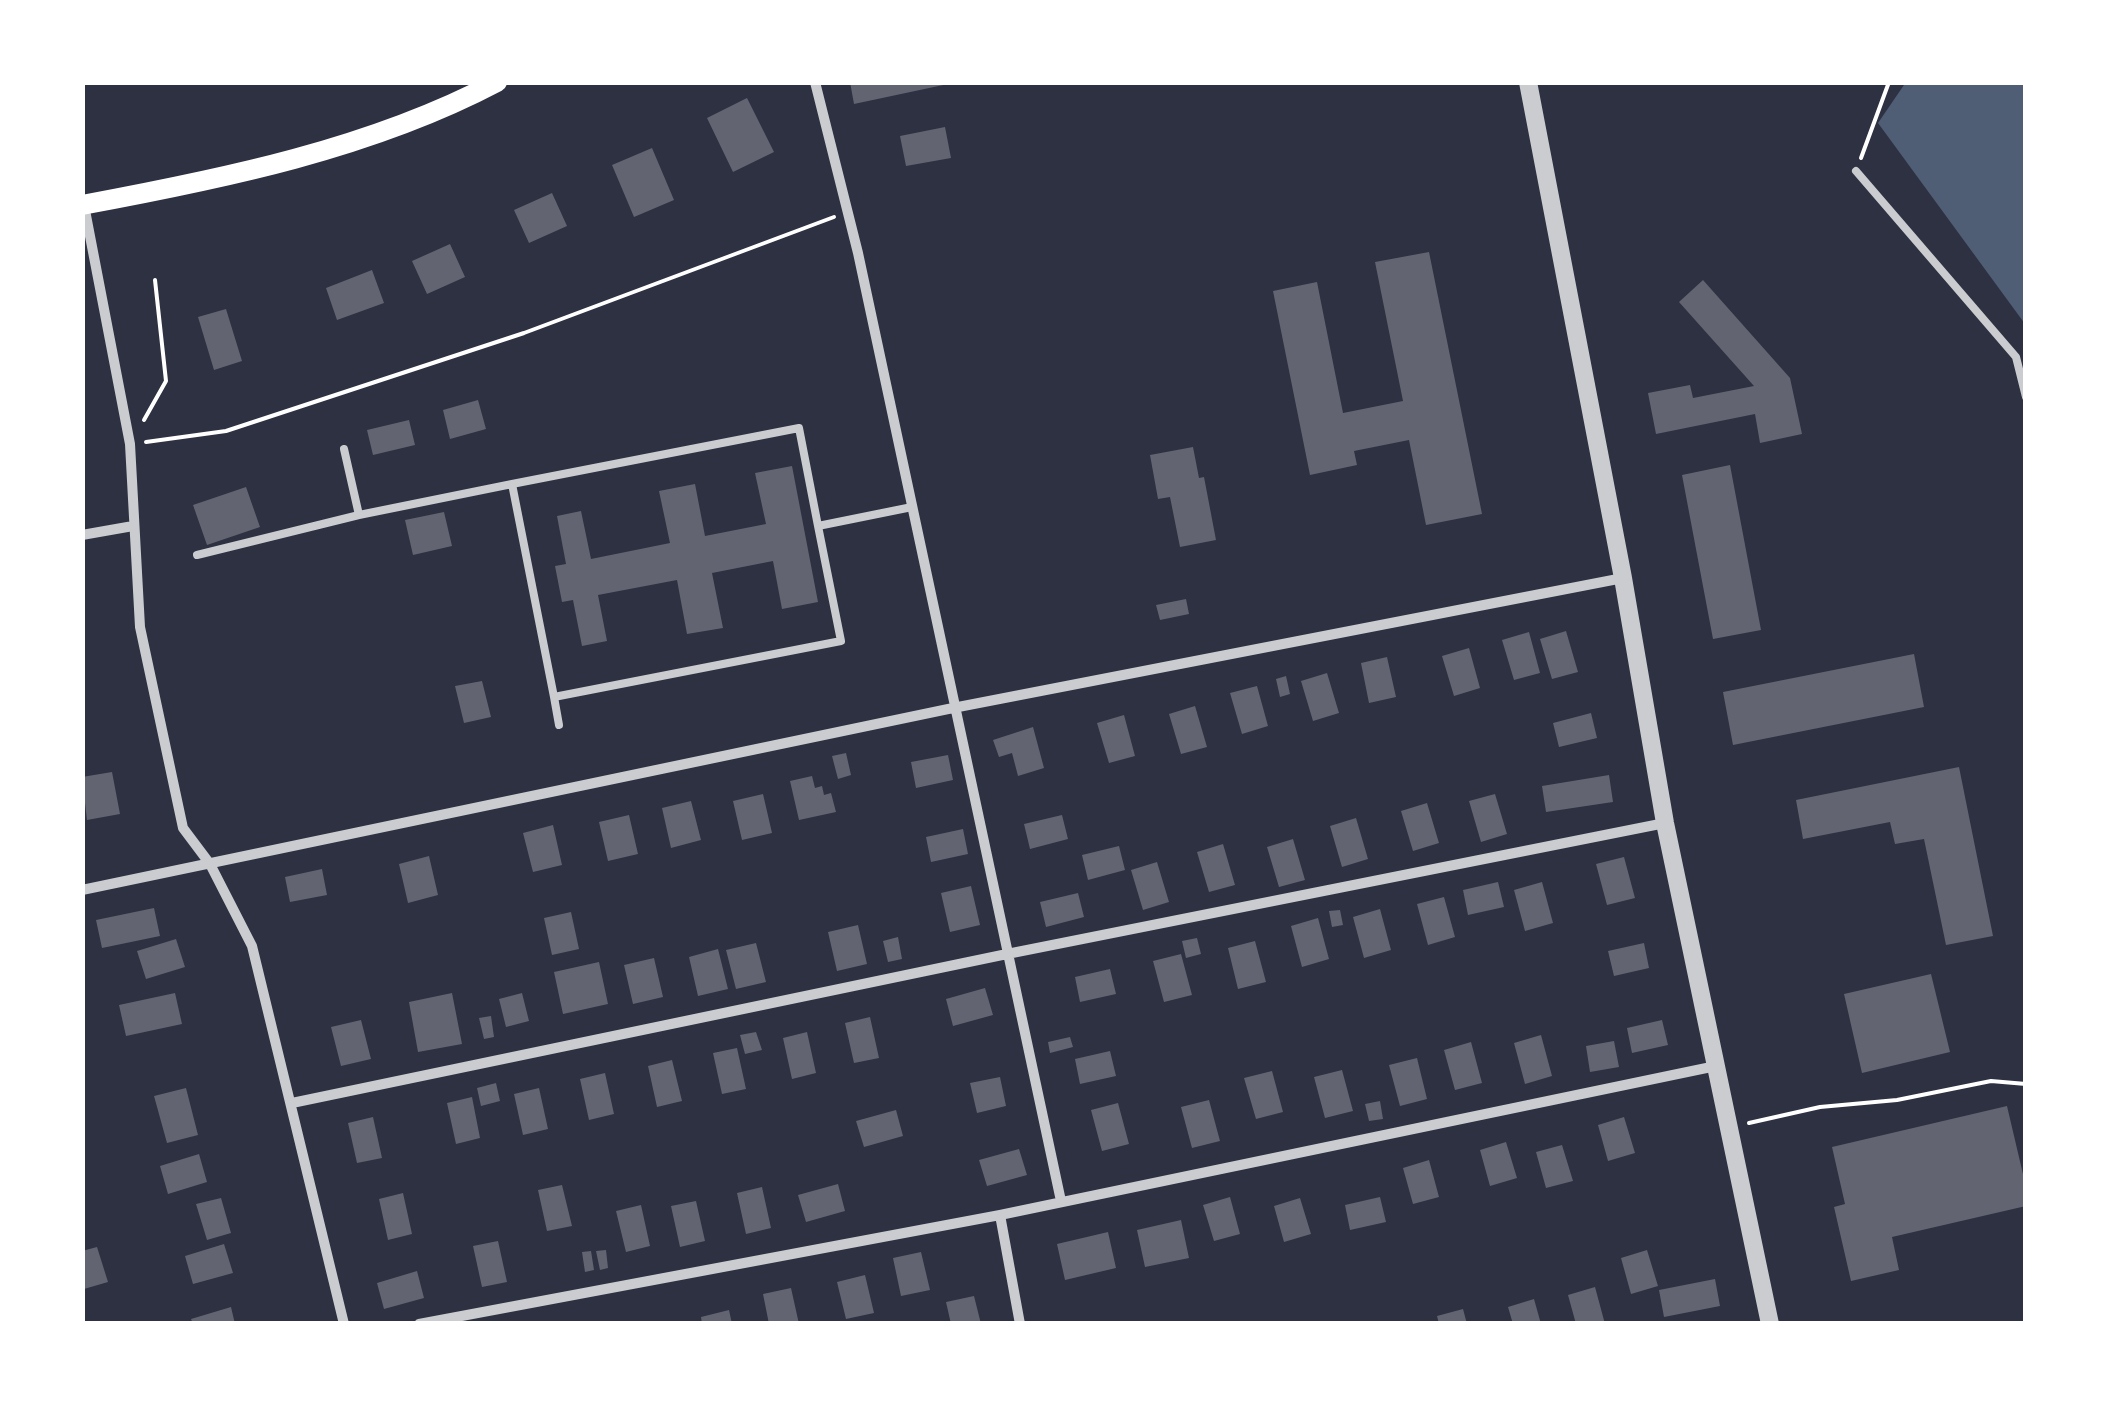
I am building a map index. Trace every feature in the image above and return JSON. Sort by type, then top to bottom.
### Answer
[{"type":"main road","points":[[83,203],[167,189],[321,151],[459,102],[497,82]]},
{"type":"street","points":[[814,82],[848,212],[1061,1201]]},
{"type":"street","points":[[1528,82],[1623,578],[1665,823],[1766,1323]]},
{"type":"street","points":[[83,203],[130,444],[140,628],[183,828],[210,864],[252,946],[344,1324]]},
{"type":"street","points":[[82,535],[133,526]]},
{"type":"street","points":[[82,890],[953,708],[1623,578]]},
{"type":"street","points":[[292,1102],[1665,823]]},
{"type":"street","points":[[419,1324],[1000,1215],[1716,1066]]},
{"type":"street","points":[[1000,1215],[1020,1324]]},
{"type":"lane","points":[[1856,171],[2016,356],[2026,397]]},
{"type":"lane","points":[[197,555],[359,514],[799,428],[840,641],[554,697]]},
{"type":"lane","points":[[344,449],[359,514]]},
{"type":"lane","points":[[512,484],[559,724]]},
{"type":"lane","points":[[818,526],[912,507]]},
{"type":"path","points":[[1856,171],[1889,82]]},
{"type":"path","points":[[130,444],[226,431],[524,333],[848,212]]},
{"type":"path","points":[[130,444],[166,381],[155,280]]},
{"type":"path","points":[[1729,1127],[1820,1107],[1897,1100],[1991,1081],[2026,1084]]},
{"type":"water","points":[[1906,82],[2025,83],[2025,324],[1878,123]]},
{"type":"building","points":[[850,82],[948,82],[948,84],[854,104]]},
{"type":"building","points":[[747,98],[774,152],[733,172],[707,118]]},
{"type":"building","points":[[945,127],[951,158],[906,166],[900,136]]},
{"type":"building","points":[[652,148],[674,200],[634,217],[612,165]]},
{"type":"building","points":[[552,193],[567,226],[529,243],[514,210]]},
{"type":"building","points":[[450,244],[465,277],[427,294],[412,261]]},
{"type":"building","points":[[1429,252],[1482,514],[1426,525],[1409,440],[1354,451],[1357,465],[1310,475],[1273,291],[1317,282],[1343,413],[1403,401],[1375,262]]},
{"type":"building","points":[[372,270],[384,303],[337,320],[326,288]]},
{"type":"building","points":[[1703,280],[1790,378],[1802,434],[1760,443],[1755,414],[1656,434],[1648,393],[1690,385],[1693,398],[1754,386],[1679,302]]},
{"type":"building","points":[[226,309],[242,361],[214,370],[198,317]]},
{"type":"building","points":[[478,400],[486,429],[450,439],[443,410]]},
{"type":"building","points":[[409,420],[415,445],[373,455],[367,430]]},
{"type":"building","points":[[1193,447],[1199,478],[1204,477],[1216,540],[1180,547],[1170,497],[1158,499],[1150,455]]},
{"type":"building","points":[[1730,465],[1761,630],[1713,639],[1682,475]]},
{"type":"building","points":[[792,466],[818,602],[782,609],[773,561],[712,573],[723,628],[687,634],[677,580],[598,595],[607,641],[582,646],[573,600],[562,602],[555,566],[566,564],[557,516],[581,511],[591,559],[670,543],[659,491],[695,484],[705,536],[766,524],[755,473]]},
{"type":"building","points":[[246,487],[260,527],[207,545],[193,505]]},
{"type":"building","points":[[444,512],[452,546],[413,555],[405,520]]},
{"type":"building","points":[[1186,599],[1189,614],[1160,620],[1156,605]]},
{"type":"building","points":[[1566,631],[1578,672],[1552,679],[1540,639]]},
{"type":"building","points":[[1529,632],[1540,673],[1514,680],[1502,640]]},
{"type":"building","points":[[1469,648],[1480,688],[1454,696],[1442,656]]},
{"type":"building","points":[[1914,654],[1924,707],[1733,745],[1723,692]]},
{"type":"building","points":[[1387,657],[1396,697],[1369,703],[1361,663]]},
{"type":"building","points":[[1327,673],[1339,713],[1313,721],[1301,681]]},
{"type":"building","points":[[1286,676],[1290,694],[1280,697],[1276,679]]},
{"type":"building","points":[[482,681],[491,717],[464,723],[455,686]]},
{"type":"building","points":[[1257,686],[1268,726],[1242,734],[1230,693]]},
{"type":"building","points":[[1195,706],[1207,747],[1181,754],[1169,714]]},
{"type":"building","points":[[1591,713],[1597,738],[1559,747],[1553,723]]},
{"type":"building","points":[[1124,715],[1135,756],[1109,763],[1097,723]]},
{"type":"building","points":[[1033,727],[1044,768],[1018,776],[1012,753],[999,757],[993,740]]},
{"type":"building","points":[[846,753],[851,775],[838,779],[832,756]]},
{"type":"building","points":[[948,755],[953,780],[916,788],[911,762]]},
{"type":"building","points":[[1959,767],[1993,936],[1946,945],[1924,839],[1895,844],[1890,822],[1803,839],[1796,800]]},
{"type":"building","points":[[112,772],[120,814],[87,820],[82,777]]},
{"type":"building","points":[[1609,775],[1613,802],[1546,812],[1542,786]]},
{"type":"building","points":[[812,776],[815,788],[822,786],[824,795],[831,793],[836,812],[799,820],[790,781]]},
{"type":"building","points":[[763,794],[772,833],[742,840],[733,801]]},
{"type":"building","points":[[1495,794],[1507,834],[1481,842],[1469,801]]},
{"type":"building","points":[[691,801],[701,840],[671,848],[662,808]]},
{"type":"building","points":[[1427,803],[1439,843],[1413,851],[1401,811]]},
{"type":"building","points":[[629,815],[638,854],[608,861],[599,822]]},
{"type":"building","points":[[1062,815],[1068,839],[1030,849],[1024,824]]},
{"type":"building","points":[[1356,818],[1368,859],[1342,867],[1330,826]]},
{"type":"building","points":[[553,825],[562,865],[533,872],[523,833]]},
{"type":"building","points":[[963,829],[968,854],[931,862],[926,837]]},
{"type":"building","points":[[1293,839],[1305,880],[1279,887],[1267,847]]},
{"type":"building","points":[[1223,844],[1235,885],[1209,892],[1197,852]]},
{"type":"building","points":[[1119,846],[1125,870],[1088,880],[1082,855]]},
{"type":"building","points":[[429,856],[438,895],[408,903],[399,864]]},
{"type":"building","points":[[1624,857],[1635,898],[1607,905],[1596,864]]},
{"type":"building","points":[[1157,862],[1169,902],[1143,910],[1131,870]]},
{"type":"building","points":[[322,869],[327,895],[290,902],[285,877]]},
{"type":"building","points":[[1498,882],[1504,907],[1468,915],[1463,890]]},
{"type":"building","points":[[1542,882],[1553,923],[1525,931],[1514,890]]},
{"type":"building","points":[[971,886],[980,925],[950,932],[941,893]]},
{"type":"building","points":[[1078,893],[1084,917],[1046,927],[1040,902]]},
{"type":"building","points":[[1444,897],[1455,937],[1428,945],[1417,904]]},
{"type":"building","points":[[154,908],[160,936],[102,948],[96,920]]},
{"type":"building","points":[[1380,909],[1391,950],[1364,958],[1353,917]]},
{"type":"building","points":[[1340,910],[1343,925],[1332,927],[1329,911]]},
{"type":"building","points":[[571,912],[579,949],[552,955],[544,918]]},
{"type":"building","points":[[1318,918],[1329,959],[1302,967],[1291,926]]},
{"type":"building","points":[[858,925],[867,964],[837,971],[828,932]]},
{"type":"building","points":[[898,937],[902,959],[888,962],[883,941]]},
{"type":"building","points":[[1197,938],[1201,954],[1186,958],[1182,941]]},
{"type":"building","points":[[176,939],[185,967],[146,979],[137,951]]},
{"type":"building","points":[[1255,941],[1266,982],[1238,989],[1228,948]]},
{"type":"building","points":[[756,943],[766,982],[736,989],[726,950]]},
{"type":"building","points":[[1644,943],[1649,968],[1614,976],[1608,951]]},
{"type":"building","points":[[718,949],[728,989],[698,996],[689,957]]},
{"type":"building","points":[[1181,954],[1192,995],[1164,1002],[1153,961]]},
{"type":"building","points":[[654,958],[663,997],[633,1004],[624,965]]},
{"type":"building","points":[[599,962],[608,1004],[563,1014],[554,972]]},
{"type":"building","points":[[1110,969],[1116,994],[1080,1002],[1075,977]]},
{"type":"building","points":[[1931,974],[1950,1052],[1862,1073],[1844,994]]},
{"type":"building","points":[[985,988],[993,1015],[953,1026],[946,999]]},
{"type":"building","points":[[175,993],[182,1024],[126,1036],[119,1005]]},
{"type":"building","points":[[452,993],[462,1044],[418,1052],[409,1002]]},
{"type":"building","points":[[522,993],[529,1021],[506,1027],[499,999]]},
{"type":"building","points":[[491,1016],[494,1037],[484,1039],[479,1018]]},
{"type":"building","points":[[870,1017],[879,1058],[854,1063],[845,1023]]},
{"type":"building","points":[[361,1020],[371,1059],[341,1066],[331,1027]]},
{"type":"building","points":[[1662,1020],[1668,1045],[1632,1053],[1627,1028]]},
{"type":"building","points":[[756,1032],[762,1050],[745,1054],[740,1035]]},
{"type":"building","points":[[807,1032],[816,1073],[792,1079],[783,1038]]},
{"type":"building","points":[[1541,1035],[1552,1076],[1525,1084],[1514,1043]]},
{"type":"building","points":[[1070,1037],[1073,1047],[1050,1053],[1048,1042]]},
{"type":"building","points":[[1614,1041],[1619,1067],[1590,1072],[1586,1046]]},
{"type":"building","points":[[1471,1042],[1482,1083],[1455,1090],[1444,1050]]},
{"type":"building","points":[[737,1048],[746,1089],[722,1094],[713,1053]]},
{"type":"building","points":[[1110,1051],[1116,1076],[1080,1084],[1075,1059]]},
{"type":"building","points":[[1417,1058],[1427,1099],[1400,1106],[1389,1065]]},
{"type":"building","points":[[672,1060],[682,1101],[657,1107],[648,1066]]},
{"type":"building","points":[[1342,1070],[1353,1111],[1325,1118],[1314,1077]]},
{"type":"building","points":[[1272,1071],[1283,1112],[1256,1119],[1244,1078]]},
{"type":"building","points":[[605,1073],[614,1114],[589,1120],[580,1079]]},
{"type":"building","points":[[1000,1077],[1006,1106],[977,1113],[970,1083]]},
{"type":"building","points":[[496,1083],[500,1101],[481,1106],[477,1088]]},
{"type":"building","points":[[186,1088],[198,1135],[167,1143],[154,1096]]},
{"type":"building","points":[[539,1088],[548,1129],[523,1135],[514,1094]]},
{"type":"building","points":[[472,1097],[480,1138],[456,1144],[447,1103]]},
{"type":"building","points":[[1209,1100],[1220,1141],[1192,1148],[1181,1107]]},
{"type":"building","points":[[1380,1101],[1383,1119],[1369,1121],[1365,1104]]},
{"type":"building","points":[[1118,1103],[1129,1144],[1102,1151],[1091,1110]]},
{"type":"building","points":[[2007,1106],[2026,1187],[2026,1206],[1892,1237],[1899,1270],[1851,1281],[1834,1207],[1845,1204],[1832,1147]]},
{"type":"building","points":[[896,1110],[903,1136],[864,1147],[856,1121]]},
{"type":"building","points":[[373,1117],[382,1158],[357,1163],[348,1123]]},
{"type":"building","points":[[1624,1117],[1635,1153],[1608,1161],[1598,1125]]},
{"type":"building","points":[[1506,1142],[1517,1178],[1490,1186],[1480,1150]]},
{"type":"building","points":[[1562,1145],[1573,1181],[1546,1188],[1536,1152]]},
{"type":"building","points":[[1019,1149],[1027,1175],[987,1186],[979,1160]]},
{"type":"building","points":[[199,1154],[207,1182],[168,1194],[160,1166]]},
{"type":"building","points":[[1429,1160],[1439,1197],[1413,1204],[1403,1168]]},
{"type":"building","points":[[838,1184],[845,1211],[806,1222],[798,1195]]},
{"type":"building","points":[[562,1185],[572,1226],[547,1231],[538,1190]]},
{"type":"building","points":[[762,1187],[771,1228],[746,1234],[737,1193]]},
{"type":"building","points":[[403,1193],[412,1234],[388,1240],[379,1199]]},
{"type":"building","points":[[1230,1197],[1240,1234],[1214,1241],[1203,1205]]},
{"type":"building","points":[[1380,1197],[1386,1222],[1350,1230],[1345,1205]]},
{"type":"building","points":[[221,1198],[231,1233],[207,1240],[196,1204]]},
{"type":"building","points":[[1300,1198],[1311,1234],[1284,1242],[1274,1206]]},
{"type":"building","points":[[696,1201],[705,1241],[680,1247],[671,1206]]},
{"type":"building","points":[[641,1205],[650,1246],[626,1252],[616,1211]]},
{"type":"building","points":[[1181,1220],[1189,1258],[1145,1267],[1137,1230]]},
{"type":"building","points":[[1108,1232],[1116,1268],[1065,1280],[1057,1244]]},
{"type":"building","points":[[498,1241],[507,1282],[482,1287],[473,1246]]},
{"type":"building","points":[[224,1244],[233,1273],[193,1284],[185,1256]]},
{"type":"building","points":[[97,1247],[108,1282],[84,1289],[82,1251]]},
{"type":"building","points":[[606,1250],[608,1268],[600,1270],[596,1251]]},
{"type":"building","points":[[1647,1250],[1658,1286],[1631,1294],[1621,1258]]},
{"type":"building","points":[[591,1251],[594,1270],[585,1272],[582,1252]]},
{"type":"building","points":[[921,1252],[930,1290],[901,1296],[893,1258]]},
{"type":"building","points":[[417,1271],[424,1298],[384,1309],[377,1283]]},
{"type":"building","points":[[865,1275],[874,1313],[846,1319],[837,1282]]},
{"type":"building","points":[[1715,1279],[1720,1306],[1664,1317],[1659,1290]]},
{"type":"building","points":[[1595,1287],[1605,1324],[1576,1324],[1568,1295]]},
{"type":"building","points":[[791,1288],[799,1324],[769,1324],[763,1294]]},
{"type":"building","points":[[974,1296],[981,1324],[951,1324],[946,1302]]},
{"type":"building","points":[[1534,1299],[1541,1324],[1513,1324],[1508,1307]]},
{"type":"building","points":[[231,1307],[235,1324],[193,1324],[191,1319]]},
{"type":"building","points":[[1463,1309],[1467,1324],[1439,1324],[1437,1316]]},
{"type":"building","points":[[729,1310],[732,1324],[702,1324],[701,1317]]}]
